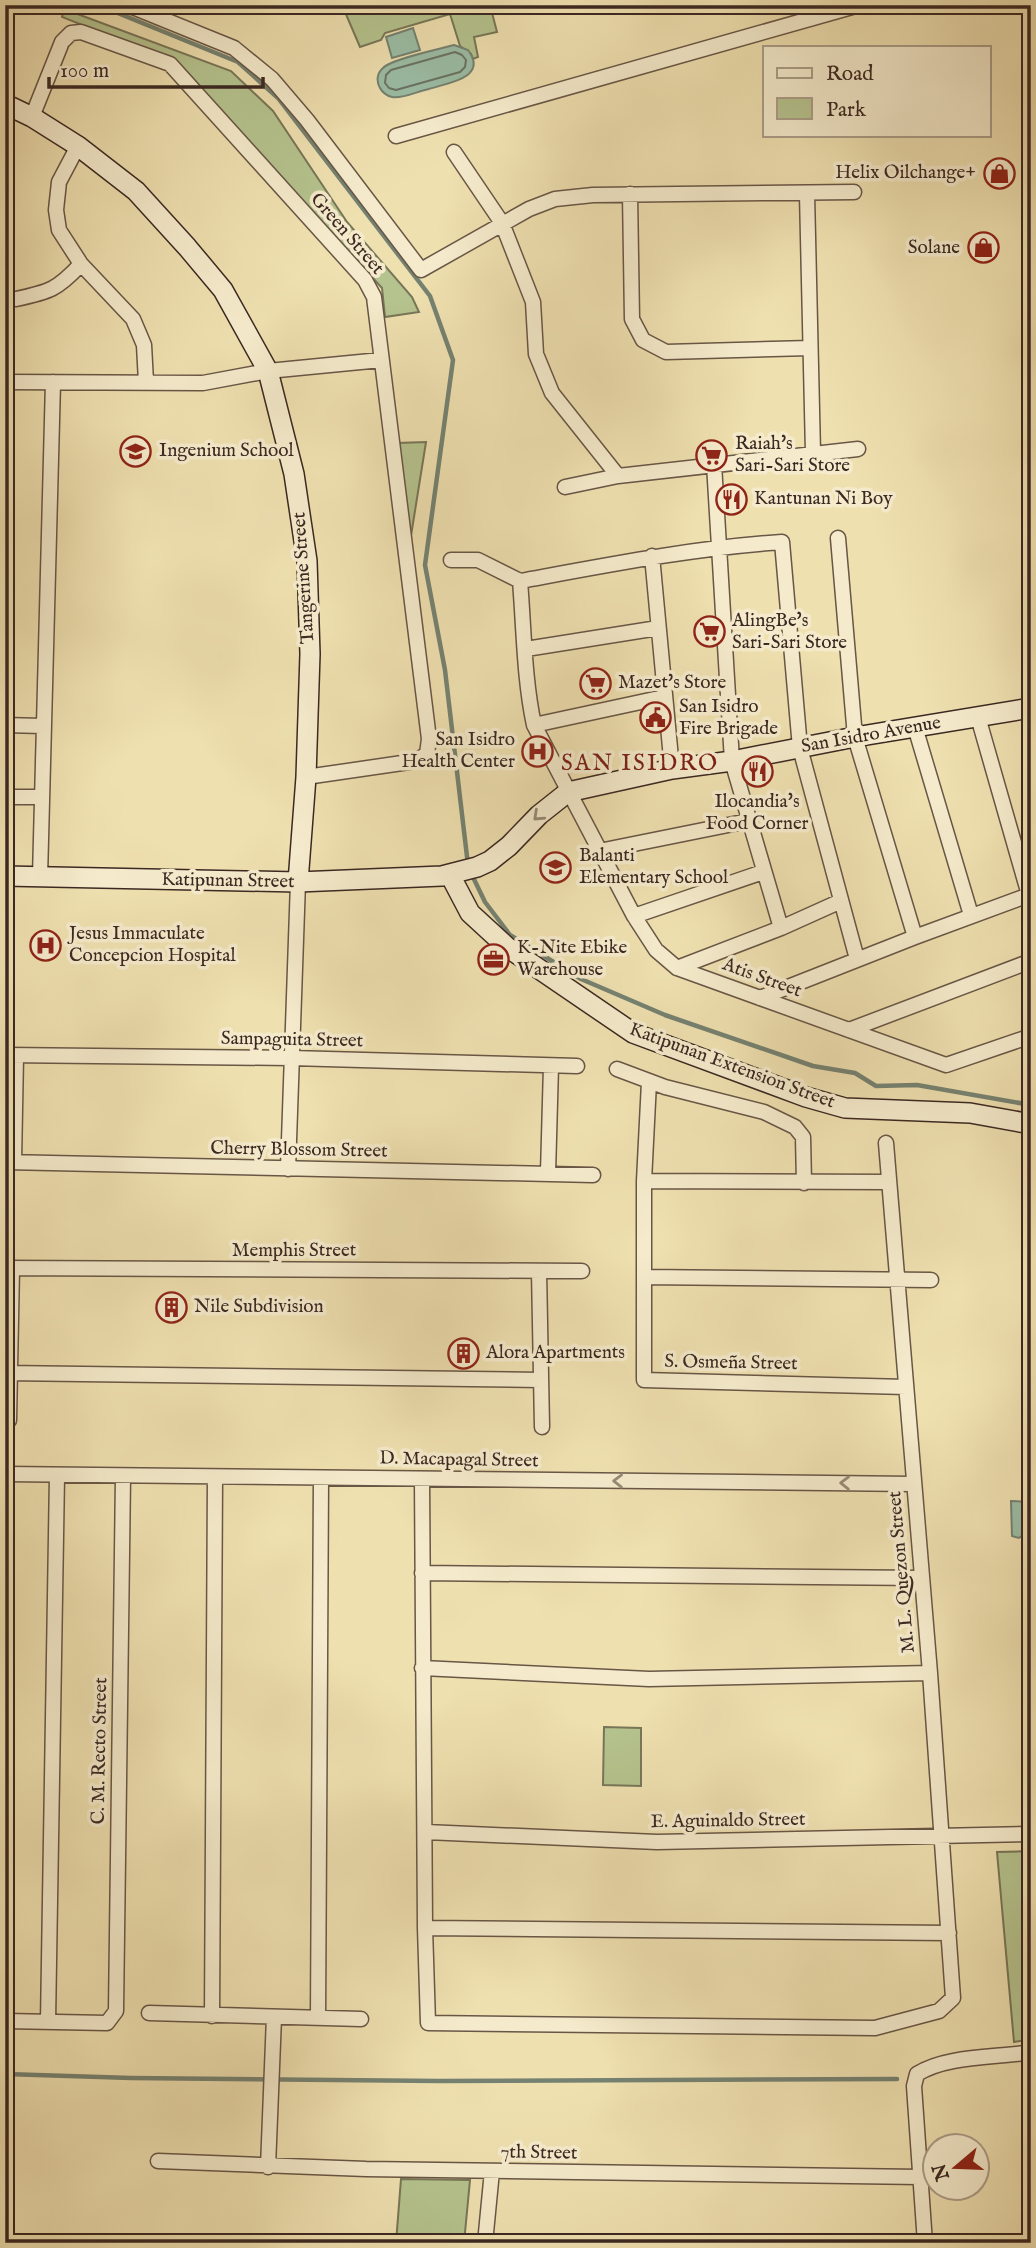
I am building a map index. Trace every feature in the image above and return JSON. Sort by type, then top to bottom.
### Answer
[{"type":"street","points":[[128,5],[234,48],[272,79],[307,120],[421,270],[502,223],[555,199],[630,194],[854,192]]},
{"type":"street","points":[[396,136],[859,5]]},
{"type":"street","name":"Green Street","points":[[32,117],[62,43],[71,33],[81,32],[170,64],[365,280],[374,297],[429,739],[428,754],[416,761],[306,777]]},
{"type":"street","name":"Tangerine Street","points":[[5,104],[32,117],[78,146],[136,191],[223,290],[268,371],[295,474],[307,561],[310,654],[306,777],[298,882],[288,1169]]},
{"type":"street","points":[[78,146],[59,182],[56,210],[59,230],[81,264],[133,319],[144,345],[146,382]]},
{"type":"street","points":[[454,152],[502,223],[533,302],[536,354],[552,393],[618,476]]},
{"type":"street","points":[[630,194],[632,319],[643,340],[666,352],[810,348]]},
{"type":"street","points":[[807,194],[813,453]]},
{"type":"street","points":[[16,299],[49,292],[66,280],[81,264]]},
{"type":"street","points":[[5,382],[203,383],[268,371],[381,360]]},
{"type":"street","points":[[40,877],[52,382]]},
{"type":"street","points":[[565,487],[618,476],[858,449]]},
{"type":"street","points":[[714,464],[732,761],[781,928]]},
{"type":"street","points":[[838,538],[855,737],[915,937]]},
{"type":"street","points":[[451,560],[478,560],[520,582],[652,556],[782,542],[800,748],[858,960]]},
{"type":"street","points":[[652,556],[672,769]]},
{"type":"street","name":"Atis Street","points":[[520,582],[527,693],[534,725],[634,916],[656,950],[677,968],[946,1065],[1031,1036]]},
{"type":"street","points":[[526,649],[658,628]]},
{"type":"street","points":[[534,725],[664,697]]},
{"type":"street","name":"San Isidro Avenue","points":[[465,871],[490,861],[509,846],[538,815],[568,792],[672,769],[732,761],[855,737],[1031,708]]},
{"type":"street","points":[[760,998],[971,915],[1030,899],[978,718]]},
{"type":"street","points":[[5,725],[42,726]]},
{"type":"street","points":[[915,727],[971,915]]},
{"type":"street","points":[[5,797],[42,797]]},
{"type":"street","points":[[599,851],[748,821]]},
{"type":"street","name":"Katipunan Street","points":[[5,876],[298,882],[465,871]]},
{"type":"street","name":"Katipunan Extension Street","points":[[465,871],[470,913],[507,947],[633,1034],[806,1097],[845,1108],[970,1113],[1031,1124]]},
{"type":"street","points":[[634,916],[763,872]]},
{"type":"street","points":[[677,968],[781,928],[841,901]]},
{"type":"street","points":[[849,1030],[1031,961]]},
{"type":"street","points":[[9,1162],[10,1055]]},
{"type":"street","name":"Sampaguita Street","points":[[10,1055],[291,1058],[577,1066]]},
{"type":"street","points":[[548,1173],[551,1066]]},
{"type":"street","points":[[617,1069],[649,1082],[764,1112],[795,1127],[803,1137],[804,1183]]},
{"type":"street","name":"S. Osmeña Street","points":[[649,1082],[644,1181],[644,1380],[906,1387]]},
{"type":"street","name":"M. L. Quezon Street","points":[[425,1928],[428,2023],[875,2028],[939,2011],[953,1998],[930,1673],[886,1143]]},
{"type":"street","name":"Cherry Blossom Street","points":[[9,1162],[593,1175]]},
{"type":"street","points":[[644,1181],[889,1182]]},
{"type":"street","points":[[9,1268],[9,1420]]},
{"type":"street","name":"Memphis Street","points":[[9,1268],[582,1271]]},
{"type":"street","points":[[540,1271],[542,1427]]},
{"type":"street","points":[[645,1277],[931,1280]]},
{"type":"street","points":[[7,1373],[541,1380]]},
{"type":"street","name":"D. Macapagal Street","points":[[5,1474],[913,1484]]},
{"type":"street","points":[[5,2021],[48,2022],[57,1475]]},
{"type":"street","name":"C. M. Recto Street","points":[[48,2022],[107,2023],[116,2011],[122,1476]]},
{"type":"street","points":[[212,2015],[215,1477]]},
{"type":"street","points":[[318,2018],[321,1478]]},
{"type":"street","points":[[422,1479],[425,1928],[949,1933]]},
{"type":"street","points":[[422,1573],[922,1578]]},
{"type":"street","points":[[422,1668],[649,1679],[930,1673]]},
{"type":"street","name":"E. Aguinaldo Street","points":[[426,1832],[657,1842],[1031,1834]]},
{"type":"street","points":[[149,2013],[361,2019]]},
{"type":"street","points":[[268,2167],[274,2017]]},
{"type":"street","points":[[920,2177],[914,2086],[917,2074],[928,2067],[943,2063],[1031,2052]]},
{"type":"street","name":"7th Street","points":[[158,2161],[268,2167],[920,2177]]},
{"type":"street","points":[[485,2243],[492,2171]]},
{"type":"street","points":[[922,2202],[925,2243]]},
{"type":"green space","points":[[342,5],[490,5],[497,32],[474,37],[478,57],[473,59],[471,54],[460,46],[450,14],[385,33],[381,40],[360,47]]},
{"type":"green space","points":[[64,9],[231,71],[273,111],[347,222],[412,297],[419,312],[385,317],[382,288],[173,61],[62,17]]},
{"type":"green space","points":[[426,442],[410,542],[397,443]]},
{"type":"green space","points":[[604,1727],[641,1728],[641,1786],[603,1785]]},
{"type":"green space","points":[[1031,1851],[1031,2039],[1014,2042],[997,1852]]},
{"type":"green space","points":[[401,2179],[470,2180],[464,2243],[396,2243]]},
{"type":"water","points":[[413,28],[420,50],[392,58],[386,37]]},
{"type":"water","points":[[454,45],[468,50],[473,59],[470,73],[463,78],[401,97],[385,94],[381,89],[378,75],[388,65]]},
{"type":"water","points":[[1011,1501],[1031,1502],[1031,1510],[1022,1513],[1023,1535],[1019,1538],[1012,1536]]},
{"type":"waterway","points":[[98,5],[238,62],[278,98],[430,296],[453,360],[425,565],[445,670],[468,865]]},
{"type":"waterway","points":[[471,873],[485,902],[510,935],[581,979],[665,1015],[813,1066],[855,1073],[876,1086],[917,1085],[1031,1105]]},
{"type":"waterway","points":[[5,2074],[439,2081],[897,2079]]},
{"type":"place","name":"Helix Oilchange+","points":[[999,173]]},
{"type":"place","name":"Solane","points":[[983,248]]},
{"type":"place","name":"Ingenium School","points":[[136,451]]},
{"type":"place","name":"Raiah's Sari-Sari Store","points":[[712,455]]},
{"type":"place","name":"Kantunan Ni Boy","points":[[731,499]]},
{"type":"place","name":"AlingBe's Sari-Sari Store","points":[[709,632]]},
{"type":"place","name":"Mazet's Store","points":[[595,683]]},
{"type":"place","name":"San Isidro Fire Brigade","points":[[656,718]]},
{"type":"place","name":"San Isidro Health Center","points":[[538,751]]},
{"type":"place","name":"Ilocandia's Food Corner","points":[[757,771]]},
{"type":"place","name":"Balanti Elementary School","points":[[556,867]]},
{"type":"place","name":"Jesus Immaculate Concepcion Hospital","points":[[46,945]]},
{"type":"place","name":"K-Nite Ebike Warehouse","points":[[494,959]]},
{"type":"place","name":"Nile Subdivision","points":[[171,1307]]},
{"type":"place","name":"Alora Apartments","points":[[463,1353]]},
{"type":"district","name":"SAN ISIDRO","points":[[640,763]]}]
